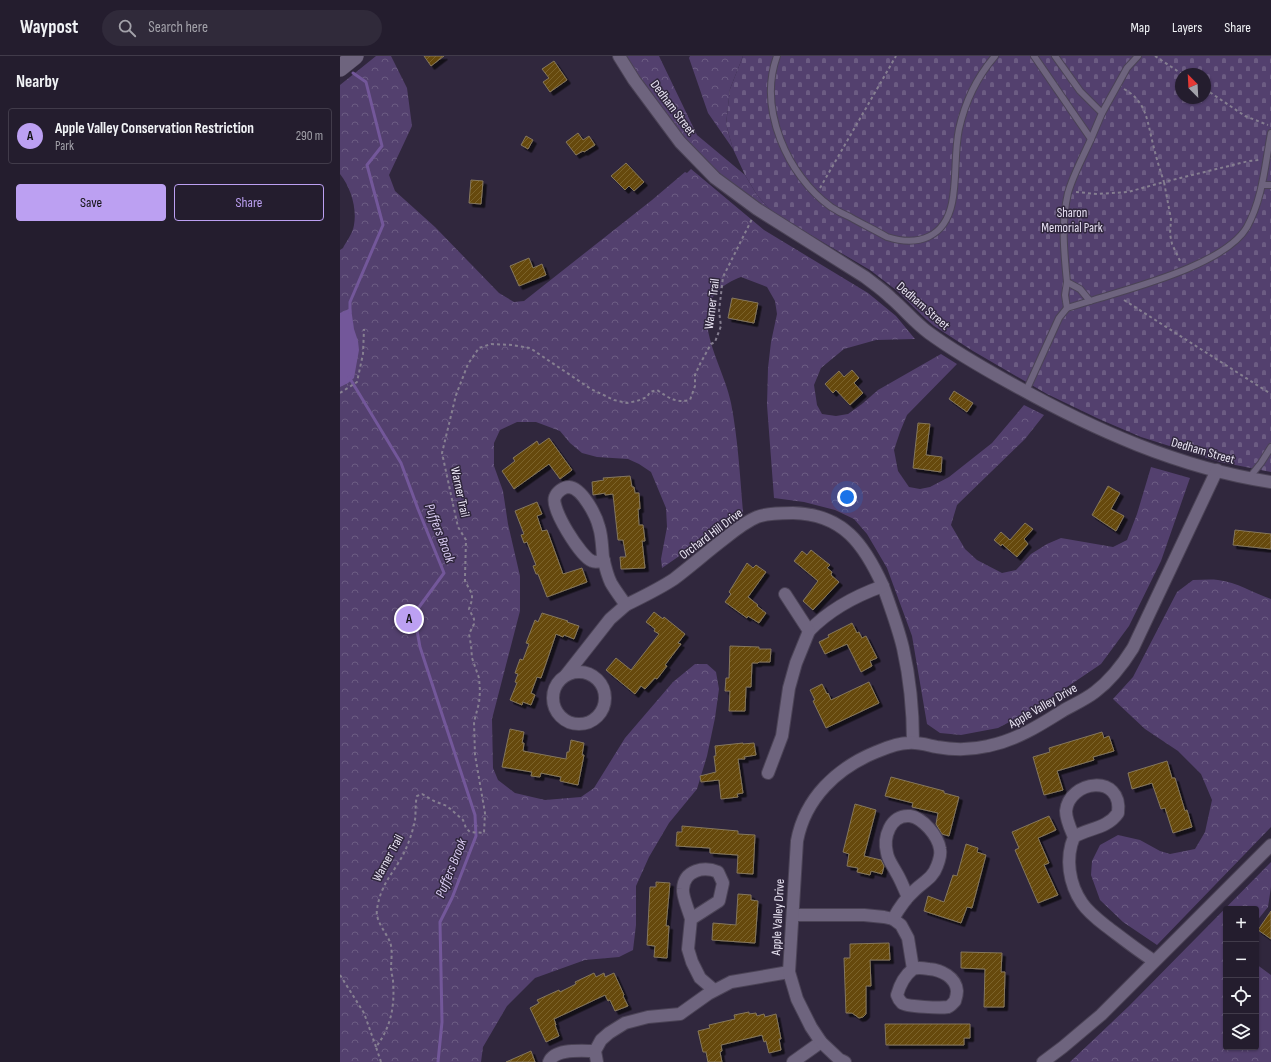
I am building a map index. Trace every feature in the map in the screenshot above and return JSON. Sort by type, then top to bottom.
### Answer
[{"type":"main road","points":[[340,68],[355,56]]},
{"type":"street","name":"Dedham Street","points":[[619,56],[634,80],[685,148],[715,178],[757,209],[865,277],[890,296],[920,326],[943,343],[968,359],[1056,409],[1118,437],[1152,450],[1218,470],[1271,482]]},
{"type":"street","name":"Apple Valley Drive","points":[[845,1062],[839,1059],[821,1042],[811,1027],[797,999],[789,972],[797,841],[802,822],[812,802],[832,779],[852,764],[864,757],[888,747],[913,742],[968,750],[1009,741],[1027,733],[1101,687],[1125,661],[1218,470]]},
{"type":"street","points":[[604,560],[597,562],[591,561],[570,536],[557,513],[554,503],[555,496],[562,489],[569,487],[579,492],[594,514],[601,531],[604,560],[611,583],[626,605]]},
{"type":"street","name":"Orchard Hill Drive","points":[[566,675],[577,672],[589,674],[602,684],[605,691],[605,703],[600,714],[594,720],[580,724],[565,720],[555,709],[553,701],[554,694],[556,686],[560,680],[566,675],[620,609],[660,588],[749,521],[758,517],[785,513],[818,517],[831,521],[843,528],[856,539],[864,550],[882,586],[897,627],[907,664],[913,742]]},
{"type":"street","points":[[768,773],[782,736],[789,688],[796,662],[809,631],[842,605],[864,593],[882,586]]},
{"type":"street","points":[[785,594],[809,631]]},
{"type":"street","points":[[1074,838],[1088,830],[1104,826],[1115,818],[1118,814],[1118,808],[1111,790],[1102,785],[1088,787],[1077,793],[1068,804],[1067,815],[1074,838],[1069,851],[1071,878],[1082,902],[1096,918],[1154,961]]},
{"type":"street","points":[[893,919],[899,908],[908,897],[931,877],[939,861],[940,850],[929,829],[918,819],[908,816],[896,820],[891,825],[885,841],[889,859],[908,897]]},
{"type":"street","points":[[1043,1062],[1101,1015],[1271,845]]},
{"type":"street","points":[[793,915],[864,915],[893,919],[901,925],[908,938],[913,969]]},
{"type":"street","points":[[691,919],[688,949],[692,962],[700,978],[714,990]]},
{"type":"street","points":[[917,967],[937,970],[944,973],[950,978],[957,991],[955,1001],[948,1007],[903,1004],[897,995],[899,988],[907,974],[913,969],[917,967]]},
{"type":"street","points":[[549,1062],[550,1059],[556,1054],[574,1050],[596,1057],[601,1040],[621,1025],[648,1017],[680,1014],[714,990],[735,981],[789,972]]},
{"type":"street","points":[[793,1062],[821,1042]]},
{"type":"lane","points":[[777,56],[771,93],[776,123],[790,161],[802,178],[816,194],[832,208],[887,237],[895,240],[912,241],[920,240],[933,234],[946,220],[952,202],[958,132],[965,107],[977,80],[995,56]]},
{"type":"lane","points":[[1034,56],[1091,139]]},
{"type":"lane","points":[[1055,56],[1080,91],[1102,113]]},
{"type":"lane","points":[[1067,308],[1065,295],[1068,282],[1064,252],[1064,223],[1069,192],[1102,113],[1127,68],[1138,56]]},
{"type":"lane","points":[[1026,392],[1059,318],[1067,308],[1184,270],[1219,252],[1239,238],[1247,228],[1263,185],[1271,133]]},
{"type":"lane","points":[[1263,185],[1271,185]]},
{"type":"lane","points":[[1068,282],[1080,289],[1090,300]]},
{"type":"lane","points":[[1249,478],[1271,447]]},
{"type":"path","points":[[816,194],[896,56]]},
{"type":"path","points":[[1155,56],[1175,69]]},
{"type":"path","points":[[1117,86],[1133,95],[1144,108],[1164,182],[1171,219],[1170,234],[1172,244],[1184,270]]},
{"type":"path","points":[[1211,93],[1245,116],[1271,127]]},
{"type":"path","points":[[1069,192],[1097,194],[1128,192],[1248,161],[1266,160]]},
{"type":"path","name":"Warner Trail","points":[[376,1047],[384,1036],[394,1007],[390,943],[382,928],[377,911],[381,892],[392,870],[403,854],[412,832],[417,796],[422,794],[447,806],[463,820],[466,828],[470,832],[484,833],[485,813],[475,755],[474,722],[479,703],[480,691],[479,678],[472,658],[472,645],[469,634],[474,624],[474,618],[469,609],[472,594],[465,581],[466,540],[458,527],[442,453],[456,395],[468,364],[479,348],[491,344],[512,345],[530,348],[591,390],[614,400],[627,403],[637,401],[647,397],[650,392],[657,390],[671,400],[682,402],[690,400],[695,386],[696,375],[711,344],[715,342],[721,326],[719,311],[723,277],[757,209]]},
{"type":"path","points":[[1116,293],[1271,394]]},
{"type":"path","points":[[340,393],[357,382],[363,354],[364,329]]},
{"type":"path","points":[[340,975],[364,1013],[381,1062]]},
{"type":"green space","points":[[376,56],[391,56],[407,88],[412,126],[389,175],[395,191],[435,227],[499,293],[514,302],[524,301],[652,200],[685,172],[687,173],[691,169],[764,230],[868,293],[896,316],[915,339],[876,340],[844,349],[821,368],[814,385],[817,405],[822,414],[836,416],[848,414],[878,390],[941,354],[957,364],[907,415],[900,432],[894,450],[898,471],[909,487],[920,489],[930,487],[949,477],[992,443],[1024,405],[1044,415],[1025,439],[957,505],[951,525],[965,549],[977,560],[1002,573],[1016,570],[1031,554],[1047,544],[1061,538],[1113,547],[1127,540],[1137,514],[1151,467],[1190,478],[1161,561],[1129,626],[1101,664],[1036,708],[998,728],[961,735],[940,733],[927,724],[912,636],[887,568],[867,534],[854,519],[835,510],[804,502],[774,498],[767,405],[768,368],[771,342],[777,314],[775,301],[767,287],[741,277],[734,280],[718,291],[714,296],[708,308],[707,315],[707,325],[712,347],[731,403],[737,444],[743,512],[662,568],[661,559],[667,527],[666,508],[651,472],[628,459],[597,457],[582,453],[570,443],[560,431],[536,422],[517,422],[500,430],[494,443],[494,466],[503,491],[508,524],[520,576],[520,611],[492,719],[493,768],[498,780],[515,793],[545,800],[581,797],[594,788],[625,738],[673,682],[695,664],[707,664],[716,672],[719,689],[707,756],[697,789],[669,823],[649,857],[636,886],[636,925],[633,950],[619,957],[585,960],[535,978],[507,1006],[483,1047],[481,1062],[340,1062],[340,250],[343,248],[351,234],[355,219],[355,212],[350,192],[340,174],[340,85]]},
{"type":"green space","points":[[622,56],[659,56],[697,135],[745,175],[757,195],[773,213],[724,181],[691,151]]},
{"type":"green space","points":[[690,56],[743,56],[730,89],[726,124],[733,149],[708,113],[689,58]]},
{"type":"green space","name":"Sharon Memorial Park","points":[[743,56],[1271,56],[1271,472],[1220,462],[1141,437],[1047,394],[973,351],[934,326],[896,290],[870,270],[773,213],[757,195],[745,175],[733,149],[726,124],[730,89]]},
{"type":"green space","points":[[1193,580],[1225,581],[1271,599],[1271,827],[1157,945],[1123,922],[1100,900],[1091,875],[1092,861],[1100,845],[1118,835],[1140,840],[1160,851],[1170,854],[1195,849],[1205,832],[1212,800],[1201,774],[1178,751],[1145,729],[1113,699],[1133,677],[1177,592]]},
{"type":"green space","points":[[1271,862],[1271,887],[1268,907],[1259,918],[1259,906],[1228,906]]},
{"type":"green space","points":[[1223,911],[1223,1050],[1259,1050],[1259,966],[1271,975],[1271,1062],[1070,1062],[1129,1006]]},
{"type":"shaded area","points":[[351,308],[359,350],[354,378],[340,387],[340,313]]},
{"type":"building","points":[[424,56],[444,56],[431,66]]},
{"type":"building","points":[[554,61],[567,80],[550,92],[543,82],[549,78],[542,69]]},
{"type":"building","points":[[578,133],[583,140],[589,136],[595,145],[576,155],[566,142]]},
{"type":"building","points":[[526,136],[533,140],[528,149],[521,145]]},
{"type":"building","points":[[626,163],[644,182],[634,191],[629,186],[625,190],[611,176]]},
{"type":"building","points":[[471,180],[483,181],[481,204],[469,203]]},
{"type":"building","points":[[529,258],[533,268],[542,264],[546,275],[519,286],[510,266]]},
{"type":"building","points":[[732,298],[758,303],[754,323],[728,318]]},
{"type":"building","points":[[852,370],[859,378],[854,383],[863,393],[850,405],[836,390],[833,393],[825,384],[839,371],[844,377]]},
{"type":"building","points":[[954,391],[973,403],[967,412],[949,399]]},
{"type":"building","points":[[918,423],[930,424],[926,455],[942,457],[941,472],[913,468]]},
{"type":"building","points":[[549,438],[572,470],[560,479],[549,464],[514,489],[502,471],[515,461],[513,458],[537,441],[539,445]]},
{"type":"building","points":[[630,476],[635,493],[639,493],[639,525],[643,525],[645,541],[642,541],[645,568],[621,569],[620,557],[626,557],[623,540],[618,540],[613,494],[605,495],[605,493],[593,495],[592,482],[604,480],[603,478]]},
{"type":"building","points":[[1108,486],[1120,493],[1111,509],[1124,516],[1116,531],[1092,515]]},
{"type":"building","points":[[537,502],[542,514],[537,516],[542,531],[547,530],[563,574],[582,568],[587,582],[547,597],[538,574],[536,574],[533,566],[536,565],[527,542],[524,543],[521,535],[524,534],[515,511]]},
{"type":"building","points":[[1025,523],[1033,529],[1024,539],[1028,544],[1017,557],[1002,544],[1001,546],[994,540],[1001,532],[1010,540]]},
{"type":"building","points":[[1235,530],[1271,534],[1271,549],[1233,545]]},
{"type":"building","points":[[811,550],[830,565],[827,568],[832,572],[831,575],[839,582],[813,610],[803,601],[818,581],[794,561],[802,551],[807,555]]},
{"type":"building","points":[[747,563],[753,568],[756,565],[766,572],[748,597],[766,613],[759,623],[748,616],[747,618],[725,602],[731,594],[729,592]]},
{"type":"building","points":[[654,612],[663,619],[664,617],[685,634],[678,643],[681,644],[665,665],[667,666],[657,679],[655,678],[645,689],[641,686],[635,694],[606,670],[616,658],[631,670],[659,634],[646,622]]},
{"type":"building","points":[[542,613],[579,626],[574,639],[556,634],[541,678],[537,677],[531,693],[535,695],[531,705],[523,702],[522,705],[510,700],[517,683],[515,682],[518,674],[515,673],[520,659],[523,660],[529,644],[526,643],[535,620],[538,622]]},
{"type":"building","points":[[852,623],[857,633],[859,632],[862,638],[866,636],[877,658],[870,661],[872,666],[861,672],[847,644],[825,654],[819,642],[829,637],[828,635]]},
{"type":"building","points":[[730,646],[771,649],[770,662],[752,663],[751,687],[746,687],[745,711],[729,711],[730,691],[725,691],[726,678],[729,678]]},
{"type":"building","points":[[869,682],[879,703],[826,728],[813,701],[815,700],[810,690],[822,684],[831,700]]},
{"type":"building","points":[[510,729],[524,732],[522,743],[524,743],[523,751],[566,759],[571,740],[584,743],[582,755],[584,755],[578,785],[560,781],[561,777],[541,773],[540,777],[531,776],[532,772],[502,767]]},
{"type":"building","points":[[1102,732],[1104,738],[1109,736],[1114,751],[1093,757],[1094,760],[1057,771],[1063,790],[1044,795],[1033,757],[1050,752],[1049,748]]},
{"type":"building","points":[[754,743],[756,755],[744,757],[745,759],[738,759],[743,793],[737,794],[738,797],[721,799],[719,780],[701,782],[700,776],[716,772],[714,756],[716,756],[715,746]]},
{"type":"building","points":[[1167,761],[1172,778],[1175,778],[1185,811],[1187,810],[1192,827],[1173,833],[1165,808],[1161,809],[1152,783],[1132,789],[1128,773]]},
{"type":"building","points":[[891,777],[944,791],[944,793],[959,797],[949,836],[942,834],[936,824],[938,813],[912,807],[913,803],[885,796]]},
{"type":"building","points":[[855,804],[876,810],[864,856],[881,860],[884,866],[882,874],[871,871],[870,875],[857,872],[858,868],[847,866],[849,854],[843,852]]},
{"type":"building","points":[[1049,816],[1056,830],[1038,838],[1049,863],[1044,865],[1058,895],[1038,903],[1015,850],[1019,848],[1012,832]]},
{"type":"building","points":[[682,826],[738,831],[738,834],[755,835],[753,874],[737,873],[738,855],[710,853],[710,848],[676,846],[677,832],[682,832]]},
{"type":"building","points":[[966,844],[978,848],[977,852],[986,855],[972,908],[967,907],[961,923],[924,911],[928,896],[944,902],[953,875],[957,876]]},
{"type":"building","points":[[656,882],[670,883],[666,926],[669,926],[667,958],[654,957],[655,946],[647,945],[650,887],[656,887]]},
{"type":"building","points":[[738,894],[751,895],[751,900],[758,901],[755,943],[712,940],[713,923],[736,925]]},
{"type":"building","points":[[1271,911],[1271,939],[1259,931]]},
{"type":"building","points":[[889,943],[890,960],[870,960],[871,986],[866,986],[866,1014],[859,1018],[852,1013],[846,1013],[844,958],[850,958],[850,944]]},
{"type":"building","points":[[961,952],[1002,953],[1001,972],[1005,972],[1004,1007],[984,1007],[985,969],[961,968]]},
{"type":"building","points":[[594,973],[596,977],[604,973],[605,977],[614,973],[628,1006],[615,1011],[610,1000],[608,1001],[605,995],[554,1019],[559,1036],[546,1042],[530,1008],[539,1003],[537,1000],[559,990],[560,992],[576,984],[575,982]]},
{"type":"building","points":[[749,1012],[749,1014],[756,1013],[757,1016],[764,1014],[765,1017],[776,1014],[781,1039],[779,1039],[781,1050],[769,1053],[766,1041],[764,1042],[762,1035],[721,1045],[722,1051],[720,1052],[722,1062],[708,1062],[706,1052],[703,1052],[698,1031],[710,1028],[709,1025],[735,1019],[734,1015]]},
{"type":"building","points":[[885,1024],[970,1024],[970,1038],[964,1038],[964,1045],[886,1045]]},
{"type":"building","points":[[531,1051],[535,1062],[506,1062]]},
{"type":"waterway","name":"Puffers Brook","points":[[350,312],[350,302],[383,225],[367,165],[382,146],[366,82],[353,73]]},
{"type":"waterway","name":"Puffers Brook","points":[[349,377],[401,463],[444,573],[414,614],[420,647],[475,815],[476,836],[452,898],[440,922],[442,1022],[438,1062]]},
{"type":"place","name":"Apple Valley Conservation Restriction","points":[[409,619]]}]
